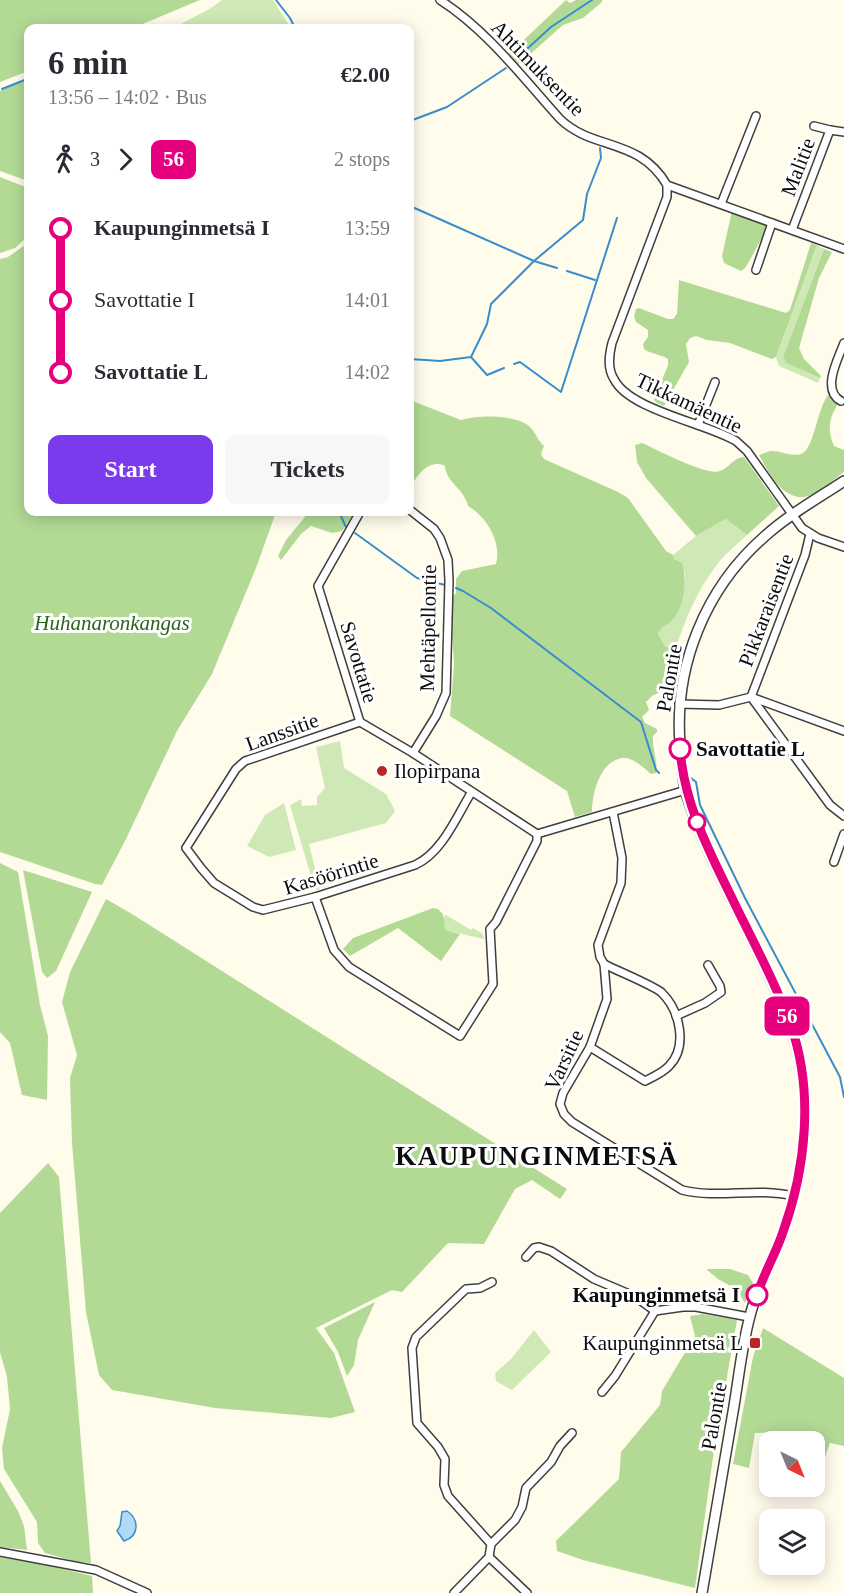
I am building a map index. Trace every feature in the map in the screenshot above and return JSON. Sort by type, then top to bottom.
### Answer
[{"type":"street","name":"Ahtimuksentie","points":[[440,0],[481,32],[565,124],[578,132],[631,151],[646,159],[667,185]]},
{"type":"street","points":[[721,204],[756,116]]},
{"type":"street","name":"Malitie","points":[[792,230],[830,130],[814,126]]},
{"type":"street","points":[[830,130],[844,132]]},
{"type":"street","points":[[667,185],[844,249]]},
{"type":"street","name":"Tikkamäentie","points":[[667,185],[666,197],[616,332],[609,362],[613,378],[630,396],[729,437],[742,446],[792,516],[810,534],[844,547]]},
{"type":"street","points":[[756,270],[772,223]]},
{"type":"street","points":[[841,401],[834,395],[831,387],[844,343]]},
{"type":"street","points":[[698,425],[715,382]]},
{"type":"street","name":"Palontie","points":[[702,1593],[749,1317],[761,1282],[783,1232],[793,1196],[800,1160],[805,1104],[801,1067],[794,1037],[779,997],[695,819],[686,790],[679,734],[683,678],[692,644],[714,597],[730,573],[763,538],[844,481]]},
{"type":"street","name":"Mehtäpellontie","points":[[412,753],[436,716],[446,693],[449,581],[448,560],[440,537],[434,528],[414,513]]},
{"type":"street","name":"Savottatie","points":[[358,516],[318,586],[360,722],[537,834]]},
{"type":"street","name":"Pikkaraisentie","points":[[750,697],[805,555],[810,534]]},
{"type":"street","points":[[750,697],[830,805],[844,816]]},
{"type":"street","points":[[680,704],[719,705],[750,697],[844,731]]},
{"type":"street","name":"Lanssitie","points":[[186,848],[236,769],[245,761],[360,722]]},
{"type":"street","points":[[315,897],[334,950],[349,968],[460,1036],[493,984],[490,929],[496,922],[537,841],[537,834],[686,790]]},
{"type":"street","name":"Kasöörintie","points":[[186,848],[214,883],[253,907],[263,910],[315,897],[423,861],[441,841],[471,793]]},
{"type":"street","name":"Varsitie","points":[[613,812],[622,858],[621,883],[598,945],[604,964],[607,999],[590,1047],[563,1093],[560,1104],[564,1114],[572,1122],[682,1190],[700,1194],[761,1193],[793,1196]]},
{"type":"street","points":[[834,862],[844,834]]},
{"type":"street","points":[[590,1047],[645,1081],[669,1067],[679,1052],[680,1029],[676,1016],[662,993],[604,964]]},
{"type":"street","points":[[676,1016],[705,1003],[721,992],[708,965]]},
{"type":"street","points":[[526,1257],[534,1248],[545,1248],[594,1279],[634,1296],[655,1311],[696,1307],[749,1317]]},
{"type":"street","points":[[491,1544],[448,1496],[444,1485],[445,1459],[438,1447],[417,1424],[412,1348],[416,1337],[466,1289],[480,1288],[492,1282]]},
{"type":"street","points":[[602,1392],[615,1376],[655,1311]]},
{"type":"street","points":[[454,1593],[489,1557],[491,1544],[515,1520],[522,1507],[526,1488],[551,1462],[560,1446],[572,1433]]},
{"type":"street","points":[[0,1552],[96,1570],[147,1593]]},
{"type":"street","points":[[489,1557],[526,1593]]},
{"type":"green space","points":[[0,0],[200,0],[143,24],[24,24],[24,73],[0,82]]},
{"type":"green space","points":[[222,0],[273,0],[288,24],[181,24]]},
{"type":"green space","points":[[566,0],[570,3],[576,0],[602,0],[602,2],[583,18],[563,25],[519,64],[509,54]]},
{"type":"green space","points":[[24,80],[24,180],[0,171],[0,91]]},
{"type":"green space","points":[[0,177],[24,186],[24,240],[15,248],[0,253]]},
{"type":"green space","points":[[732,211],[768,227],[746,267],[741,271],[724,263],[722,256]]},
{"type":"green space","points":[[811,243],[817,245],[776,357],[772,359],[730,343],[696,336],[690,338],[686,344],[689,362],[664,406],[657,403],[654,400],[668,365],[668,359],[644,349],[643,344],[648,337],[648,330],[636,322],[634,316],[636,309],[673,319],[677,314],[679,280],[786,313],[790,310]]},
{"type":"green space","points":[[817,245],[824,249],[783,357],[786,363],[820,378],[818,383],[779,366],[776,357]]},
{"type":"green space","name":"Huhanaronkangas","points":[[24,246],[24,516],[275,516],[256,568],[212,674],[177,731],[102,885],[0,852],[0,259],[8,257]]},
{"type":"green space","points":[[824,249],[832,252],[819,278],[799,348],[804,359],[821,376],[820,378],[786,363],[783,357]]},
{"type":"green space","points":[[828,395],[838,404],[831,419],[830,429],[834,446],[844,450],[844,472],[814,494],[803,497],[795,496],[776,482],[759,455],[772,451],[797,455],[805,451]]},
{"type":"green space","points":[[414,402],[461,420],[497,417],[516,420],[532,429],[544,446],[541,454],[544,459],[628,498],[666,551],[682,563],[684,593],[682,601],[676,615],[658,634],[665,646],[675,651],[666,689],[646,702],[649,710],[642,717],[645,723],[657,729],[653,736],[656,773],[651,774],[631,759],[615,760],[608,765],[599,779],[592,812],[575,817],[567,791],[450,716],[454,664],[451,615],[452,597],[456,593],[456,579],[462,571],[496,564],[497,548],[487,524],[468,506],[446,472],[445,466],[434,464],[428,466],[414,482]]},
{"type":"green space","points":[[642,443],[693,466],[713,472],[723,470],[737,459],[744,457],[779,506],[747,535],[726,519],[696,536],[646,478],[637,462],[635,445]]},
{"type":"green space","points":[[306,516],[352,516],[342,531],[332,533],[311,526],[301,534],[281,560],[278,556],[286,540]]},
{"type":"green space","points":[[726,519],[747,535],[722,558],[711,572],[698,593],[675,651],[665,646],[658,634],[659,629],[677,611],[682,598],[685,573],[673,555],[696,536]]},
{"type":"green space","points":[[340,741],[344,768],[386,794],[395,811],[386,823],[309,844],[320,889],[315,890],[290,805],[301,799],[302,806],[317,805],[317,797],[325,788],[316,747]]},
{"type":"green space","points":[[284,803],[296,850],[269,857],[247,846],[265,815]]},
{"type":"green space","points":[[0,863],[18,872],[40,1005],[48,1036],[47,1100],[22,1095],[10,1043],[0,1032]]},
{"type":"green space","points":[[23,870],[92,892],[56,971],[47,978],[42,972]]},
{"type":"green space","points":[[106,899],[567,1189],[560,1199],[532,1180],[515,1189],[484,1244],[448,1243],[402,1292],[392,1290],[316,1328],[334,1353],[355,1412],[331,1418],[215,1408],[112,1390],[99,1375],[86,1312],[72,1143],[70,1078],[77,1055],[62,1002],[70,972]]},
{"type":"green space","points":[[433,908],[443,914],[445,930],[460,934],[441,961],[398,928],[350,956],[343,949],[353,938]]},
{"type":"green space","points":[[446,915],[471,930],[473,928],[483,934],[484,939],[445,930],[442,918]]},
{"type":"green space","points":[[48,1163],[59,1177],[91,1563],[45,1553],[38,1543],[37,1522],[4,1469],[2,1448],[10,1409],[7,1377],[0,1352],[0,1213]]},
{"type":"green space","points":[[706,1269],[730,1269],[748,1275],[753,1283],[745,1303],[736,1289]]},
{"type":"green space","points":[[375,1302],[358,1340],[354,1365],[347,1376],[338,1352],[324,1328]]},
{"type":"green space","points":[[703,1314],[737,1320],[714,1450],[695,1588],[583,1560],[557,1551],[556,1541],[619,1479],[621,1452],[660,1405],[662,1391],[695,1336],[690,1316]]},
{"type":"green space","points":[[763,1328],[844,1378],[844,1446],[830,1443],[825,1457],[825,1431],[759,1431],[755,1433],[749,1468],[733,1464],[753,1357]]},
{"type":"green space","points":[[534,1330],[551,1352],[512,1390],[496,1381],[495,1373],[511,1359]]},
{"type":"green space","points":[[0,1481],[24,1526],[27,1550],[0,1547]]},
{"type":"green space","points":[[0,1557],[17,1558],[92,1576],[93,1593],[0,1593]]},
{"type":"water","points":[[127,1511],[134,1518],[136,1527],[133,1535],[124,1541],[117,1531],[122,1512]]},
{"type":"waterway","points":[[276,0],[293,24]]},
{"type":"waterway","points":[[516,59],[551,27],[592,0]]},
{"type":"waterway","points":[[414,119],[447,107],[506,68]]},
{"type":"waterway","points":[[2,89],[24,80]]},
{"type":"waterway","points":[[471,357],[487,324],[491,304],[534,261],[583,220],[587,194],[601,158],[600,148]]},
{"type":"waterway","points":[[414,208],[534,261],[557,268]]},
{"type":"waterway","points":[[514,364],[520,362],[561,392],[617,218]]},
{"type":"waterway","points":[[567,271],[595,280]]},
{"type":"waterway","points":[[414,359],[440,361],[471,357],[487,375],[504,368]]},
{"type":"waterway","points":[[341,516],[346,527]]},
{"type":"waterway","points":[[355,533],[417,578],[445,585]]},
{"type":"waterway","points":[[456,588],[491,608],[641,722],[656,770],[659,773]]},
{"type":"waterway","points":[[691,778],[696,782],[700,805],[745,898],[840,1077],[844,1097]]},
{"type":"bus line","name":"56","points":[[680,749],[683,780],[695,819],[786,1012],[800,1057],[805,1104],[797,1178],[783,1232],[757,1295]]},
{"type":"place","name":"Savottatie L","points":[[680,749]]},
{"type":"place","name":"Ilopirpana","points":[[382,771]]},
{"type":"place","name":"Kaupunginmetsä I","points":[[757,1295]]},
{"type":"place","name":"Kaupunginmetsä L","points":[[755,1343]]},
{"type":"district","name":"KAUPUNGINMETSÄ","points":[[537,1156]]}]
